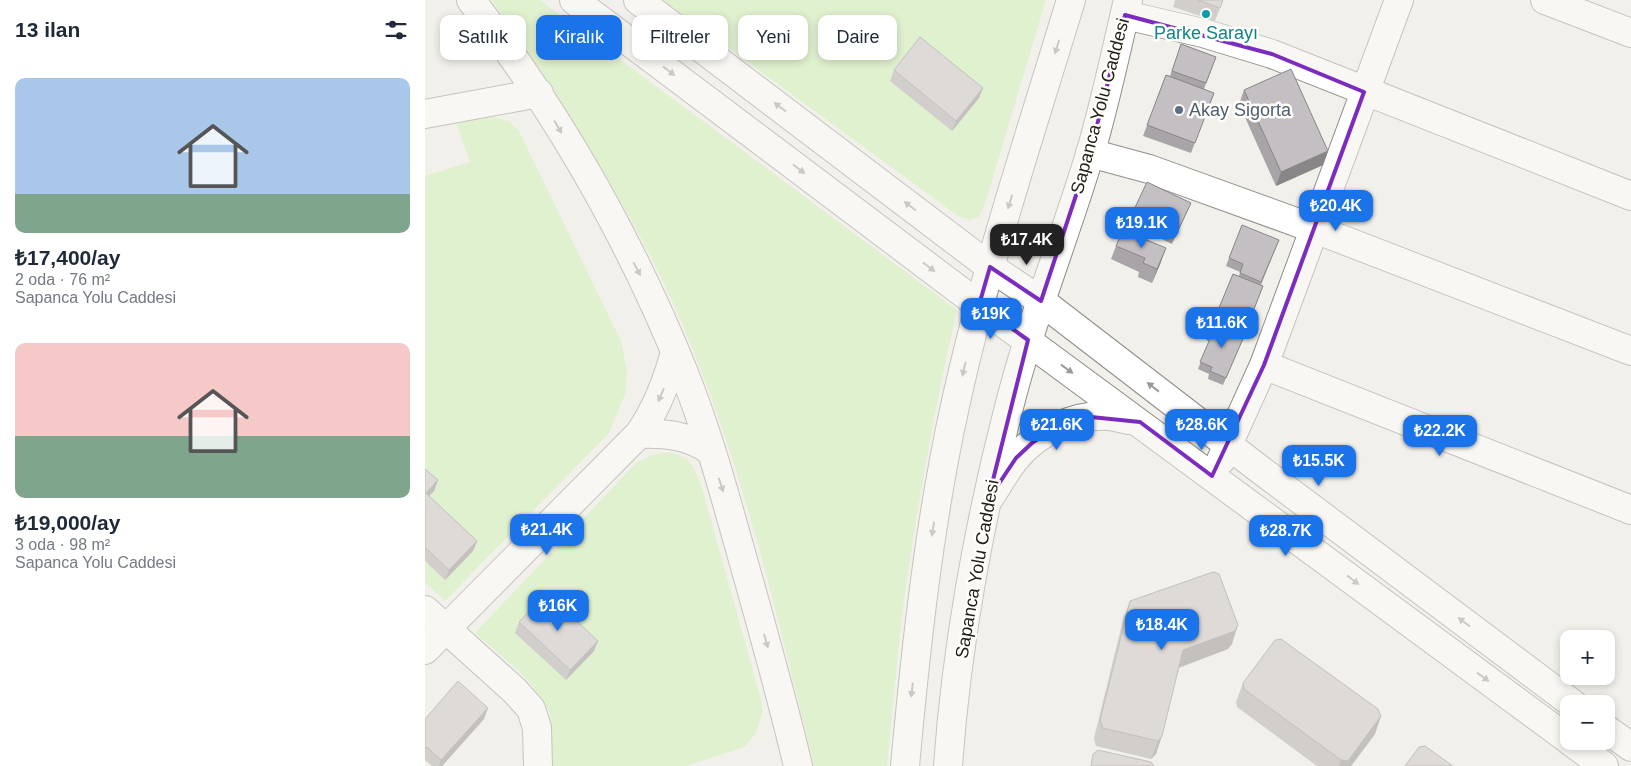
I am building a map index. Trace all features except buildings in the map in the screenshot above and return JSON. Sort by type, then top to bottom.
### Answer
[{"type":"main road","points":[[471,0],[539,94],[603,204],[646,286],[675,352],[711,451],[780,691],[798,766]]},
{"type":"main road","points":[[574,0],[979,305],[1560,734]]},
{"type":"main road","points":[[638,0],[990,267],[1041,300],[1229,445],[1561,695]]},
{"type":"main road","points":[[905,766],[921,615],[935,514],[955,406],[979,305],[1071,0]]},
{"type":"main road","points":[[1212,476],[1229,445],[1265,365],[1399,0]]},
{"type":"main road","points":[[1545,0],[1631,32]]},
{"type":"main road","points":[[1127,7],[1272,54],[1631,196]]},
{"type":"main road","name":"Sapanca Yolu Caddesi","points":[[948,766],[959,670],[988,500],[1008,410],[1028,340],[1091,152],[1127,7]]},
{"type":"main road","points":[[425,114],[539,94]]},
{"type":"main road","points":[[1091,152],[1149,169],[1315,229],[1631,351]]},
{"type":"main road","points":[[425,650],[639,434],[653,414],[663,392],[675,352]]},
{"type":"main road","points":[[1265,365],[1631,510]]},
{"type":"main road","points":[[988,500],[1016,458],[1032,442],[1049,431],[1070,422],[1091,417],[1109,416],[1140,422]]},
{"type":"main road","points":[[639,434],[664,433],[681,436],[698,442],[711,451]]},
{"type":"main road","points":[[425,610],[515,691],[531,709],[537,728],[538,766]]},
{"type":"main road","points":[[1615,735],[1631,747]]},
{"type":"main road","points":[[1582,750],[1604,766]]},
{"type":"main road","points":[[1626,766],[1631,757]]},
{"type":"highlighted area","points":[[1125,15],[1272,54],[1364,92],[1264,365],[1212,476],[1140,422],[1091,417],[1049,431],[1032,443],[1016,458],[988,500],[1028,340],[979,305],[990,267],[1041,301],[1090,153]]},
{"type":"green space","points":[[492,0],[540,0],[560,15],[536,15],[536,60],[621,60],[957,310],[934,418],[909,564],[887,766],[814,766],[775,608],[746,504],[730,452],[693,350],[651,258],[627,214],[602,170],[526,51],[526,15],[502,15]]},
{"type":"green space","points":[[663,0],[1046,0],[985,204],[979,217],[970,220],[958,216],[745,60],[808,60],[808,15],[738,15],[738,55],[728,48],[728,15],[683,15]]},
{"type":"green space","points":[[494,117],[509,121],[519,131],[621,341],[627,371],[626,392],[609,433],[445,601],[425,582],[425,176],[470,162],[456,123],[475,118]]},
{"type":"green space","points":[[668,452],[682,456],[690,462],[701,484],[762,703],[762,714],[756,733],[745,747],[686,766],[548,766],[551,728],[550,716],[545,704],[529,682],[475,633],[636,463],[652,455]]},
{"type":"place","name":"Parke Sarayı","points":[[1206,14]]},
{"type":"place","name":"Akay Sigorta","points":[[1179,110]]}]
